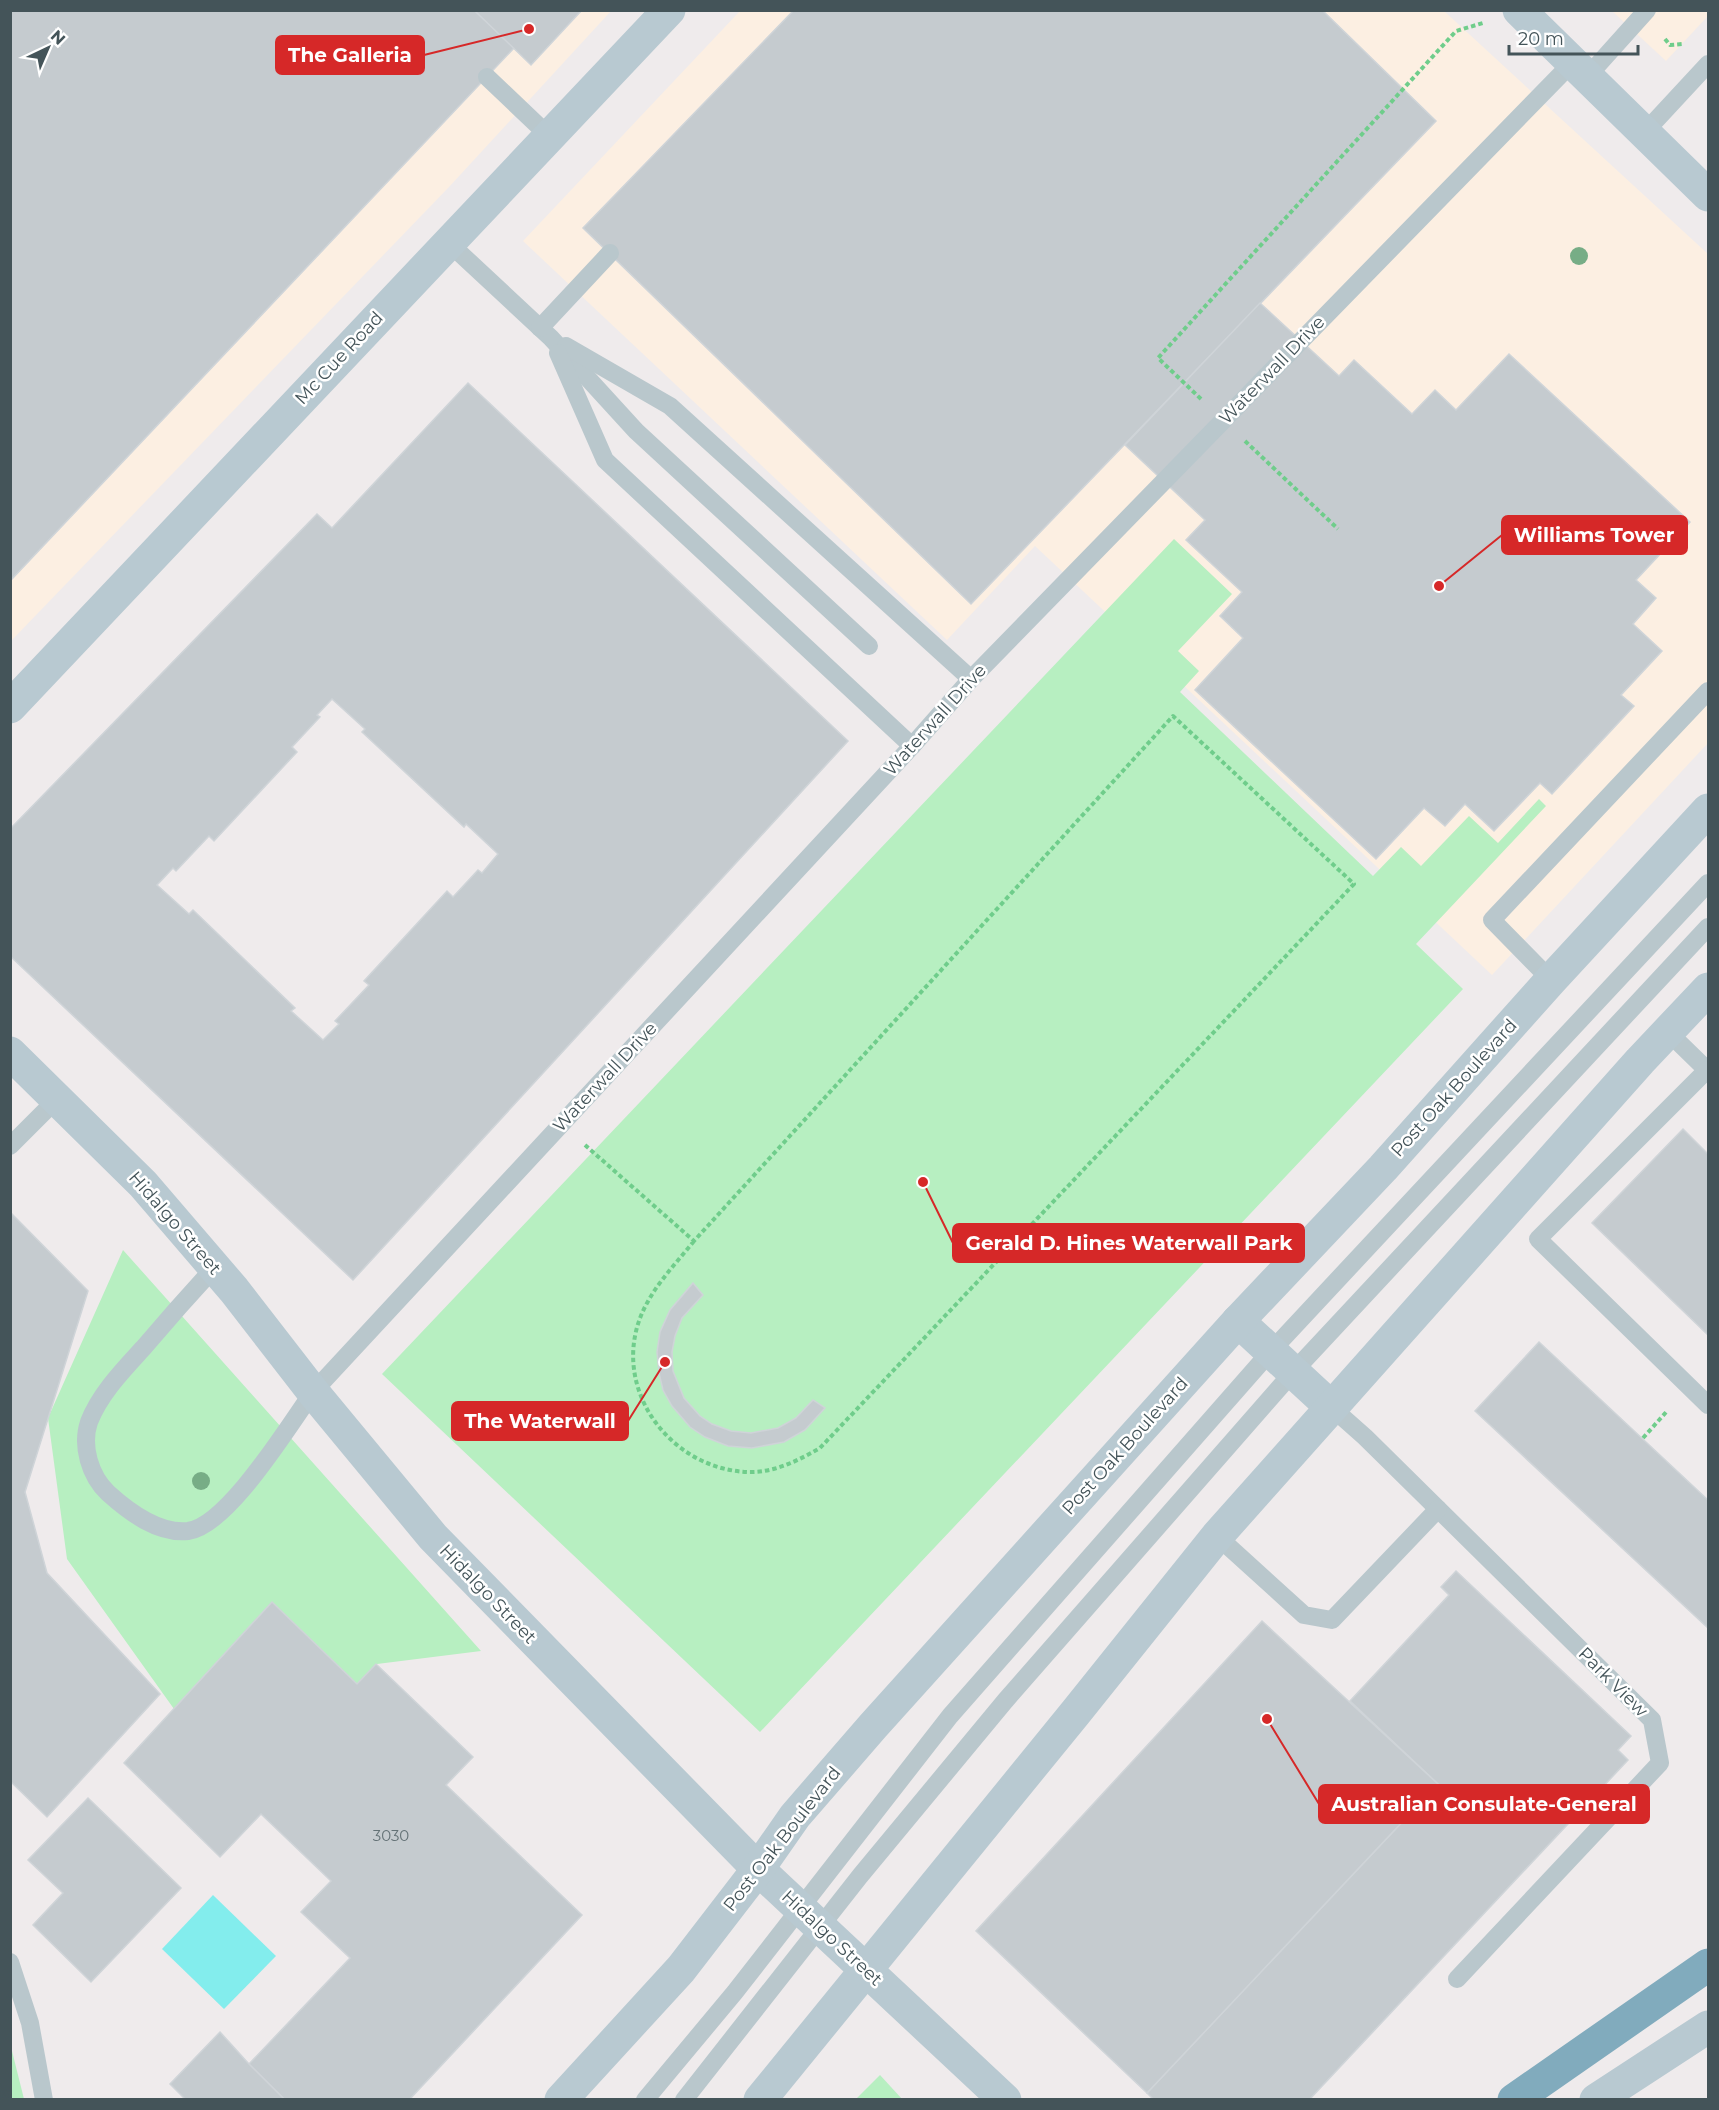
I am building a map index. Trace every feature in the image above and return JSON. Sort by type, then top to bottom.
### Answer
[{"type":"highway","points":[[1514,2100],[1708,1965]]},
{"type":"main road","name":"Mc Cue Road","points":[[10,707],[669,10]]},
{"type":"main road","points":[[1505,15],[1579,70],[1708,195]]},
{"type":"main road","name":"Post Oak Boulevard","points":[[561,2100],[681,1969],[758,1869],[795,1816],[873,1726],[1238,1321],[1383,1168],[1551,980],[1708,810]]},
{"type":"main road","points":[[760,2100],[1077,1712],[1217,1536],[1330,1406],[1708,989]]},
{"type":"main road","name":"Hidalgo Street","points":[[10,1053],[143,1184],[433,1537],[758,1869],[1005,2100]]},
{"type":"main road","points":[[1238,1321],[1330,1406]]},
{"type":"main road","points":[[1596,2100],[1708,2027]]},
{"type":"lane","name":"Waterwall Drive","points":[[214,1268],[126,1367],[98,1403],[88,1424],[86,1447],[95,1476],[107,1492],[141,1518],[166,1530],[189,1531],[207,1524],[248,1482],[313,1392],[912,746],[971,679],[1579,70],[1647,10]]},
{"type":"lane","points":[[1644,133],[1708,64]]},
{"type":"lane","points":[[487,77],[549,136]]},
{"type":"lane","points":[[449,243],[545,333],[636,431],[868,646]]},
{"type":"lane","points":[[545,333],[610,253]]},
{"type":"lane","points":[[545,333],[670,406],[971,679]]},
{"type":"lane","points":[[545,333],[605,460],[912,746]]},
{"type":"lane","points":[[1551,980],[1492,920],[1708,692]]},
{"type":"lane","points":[[684,2100],[950,1716],[1282,1361],[1708,883]]},
{"type":"lane","points":[[645,2100],[735,1992],[810,1917],[860,1876],[1282,1361],[1708,927]]},
{"type":"lane","points":[[1668,1032],[1708,1070],[1538,1239],[1708,1405]]},
{"type":"lane","points":[[10,1146],[57,1099]]},
{"type":"lane","name":"Park View","points":[[1330,1406],[1365,1437],[1652,1720],[1660,1763],[1457,1978]]},
{"type":"lane","points":[[1217,1536],[1304,1615],[1332,1620],[1438,1509]]},
{"type":"lane","points":[[10,1962],[30,2023],[44,2100]]},
{"type":"path","points":[[1201,399],[1158,358],[1456,31],[1505,15]]},
{"type":"path","points":[[1244,440],[1338,529]]},
{"type":"path","points":[[1173,716],[1353,884],[820,1448],[791,1464],[753,1472],[722,1469],[694,1458],[675,1444],[652,1420],[641,1398],[635,1377],[633,1350],[638,1325],[650,1296],[694,1241],[1173,716]]},
{"type":"path","points":[[561,1124],[694,1241]]},
{"type":"shaded area","points":[[11,11],[611,11],[449,187],[11,641]]},
{"type":"shaded area","points":[[740,11],[1444,11],[1708,254],[1708,743],[1492,975],[1035,546],[947,640],[523,241]]},
{"type":"shaded area","points":[[1612,11],[1708,11],[1708,16],[1666,61]]},
{"type":"green space","points":[[1174,539],[1232,594],[1178,651],[1199,671],[1180,692],[1373,876],[1401,847],[1421,866],[1469,816],[1498,843],[1539,799],[1546,806],[1416,944],[1463,989],[760,1732],[382,1374]]},
{"type":"green space","points":[[123,1250],[481,1651],[377,1664],[357,1684],[272,1602],[174,1709],[67,1559],[48,1418]]},
{"type":"green space","points":[[11,2047],[24,2099],[11,2099]]},
{"type":"green space","points":[[880,2075],[902,2099],[856,2099]]},
{"type":"water","points":[[213,1895],[276,1956],[224,2009],[162,1949]]},
{"type":"building","points":[[10,10],[474,10],[514,48],[10,581]]},
{"type":"building","points":[[474,10],[582,10],[531,65]]},
{"type":"building","points":[[794,10],[1322,10],[1436,121],[971,604],[583,228]]},
{"type":"building","points":[[1260,303],[1339,376],[1354,360],[1412,414],[1435,390],[1456,410],[1509,354],[1690,522],[1636,580],[1656,598],[1633,624],[1662,651],[1621,695],[1634,706],[1552,794],[1540,783],[1494,831],[1465,804],[1445,826],[1424,808],[1376,859],[1195,690],[1243,638],[1220,616],[1242,592],[1186,540],[1205,520],[1125,445]]},
{"type":"building","points":[[468,383],[848,741],[353,1280],[10,956],[10,829],[317,514],[332,528]],"holes":[[[332,699],[365,729],[362,732],[464,827],[466,824],[498,854],[482,873],[478,870],[453,897],[447,891],[364,981],[369,985],[335,1021],[339,1024],[323,1040],[291,1011],[295,1008],[193,910],[189,914],[157,885],[173,868],[176,871],[209,836],[214,841],[297,752],[292,747],[320,717],[317,715]]]},
{"type":"building","points":[[1683,1129],[1708,1154],[1708,1335],[1592,1223]]},
{"type":"building","points":[[11,1213],[88,1291],[25,1492],[47,1573],[160,1694],[47,1817],[10,1781]]},
{"type":"building","points":[[693,1283],[703,1295],[682,1318],[672,1352],[673,1371],[684,1398],[700,1416],[712,1424],[731,1431],[751,1433],[778,1428],[796,1418],[813,1400],[825,1408],[805,1430],[784,1442],[752,1448],[728,1446],[705,1437],[690,1427],[672,1406],[663,1390],[659,1373],[657,1352],[660,1332],[670,1310]]},
{"type":"building","points":[[1539,1342],[1708,1500],[1708,1628],[1475,1411]]},
{"type":"building","points":[[1456,1571],[1631,1736],[1618,1750],[1628,1760],[1309,2100],[1154,2100],[1147,2093],[1438,1784],[1350,1701],[1449,1595],[1441,1587]]},
{"type":"building","points":[[272,1602],[357,1684],[376,1664],[473,1757],[446,1785],[582,1915],[409,2100],[285,2100],[249,2064],[350,1958],[301,1912],[331,1881],[261,1814],[220,1857],[124,1763]]},
{"type":"building","points":[[1262,1621],[1438,1784],[1147,2093],[976,1931]]},
{"type":"building","points":[[88,1798],[181,1888],[91,1982],[33,1925],[63,1893],[28,1860]]},
{"type":"building","points":[[220,2032],[285,2100],[186,2100],[170,2084]]},
{"type":"place","name":"The Galleria","points":[[529,29]]},
{"type":"place","name":"Williams Tower","points":[[1439,586]]},
{"type":"place","name":"Gerald D. Hines Waterwall Park","points":[[923,1182]]},
{"type":"place","name":"The Waterwall","points":[[665,1362]]},
{"type":"place","name":"Australian Consulate-General","points":[[1267,1719]]}]
